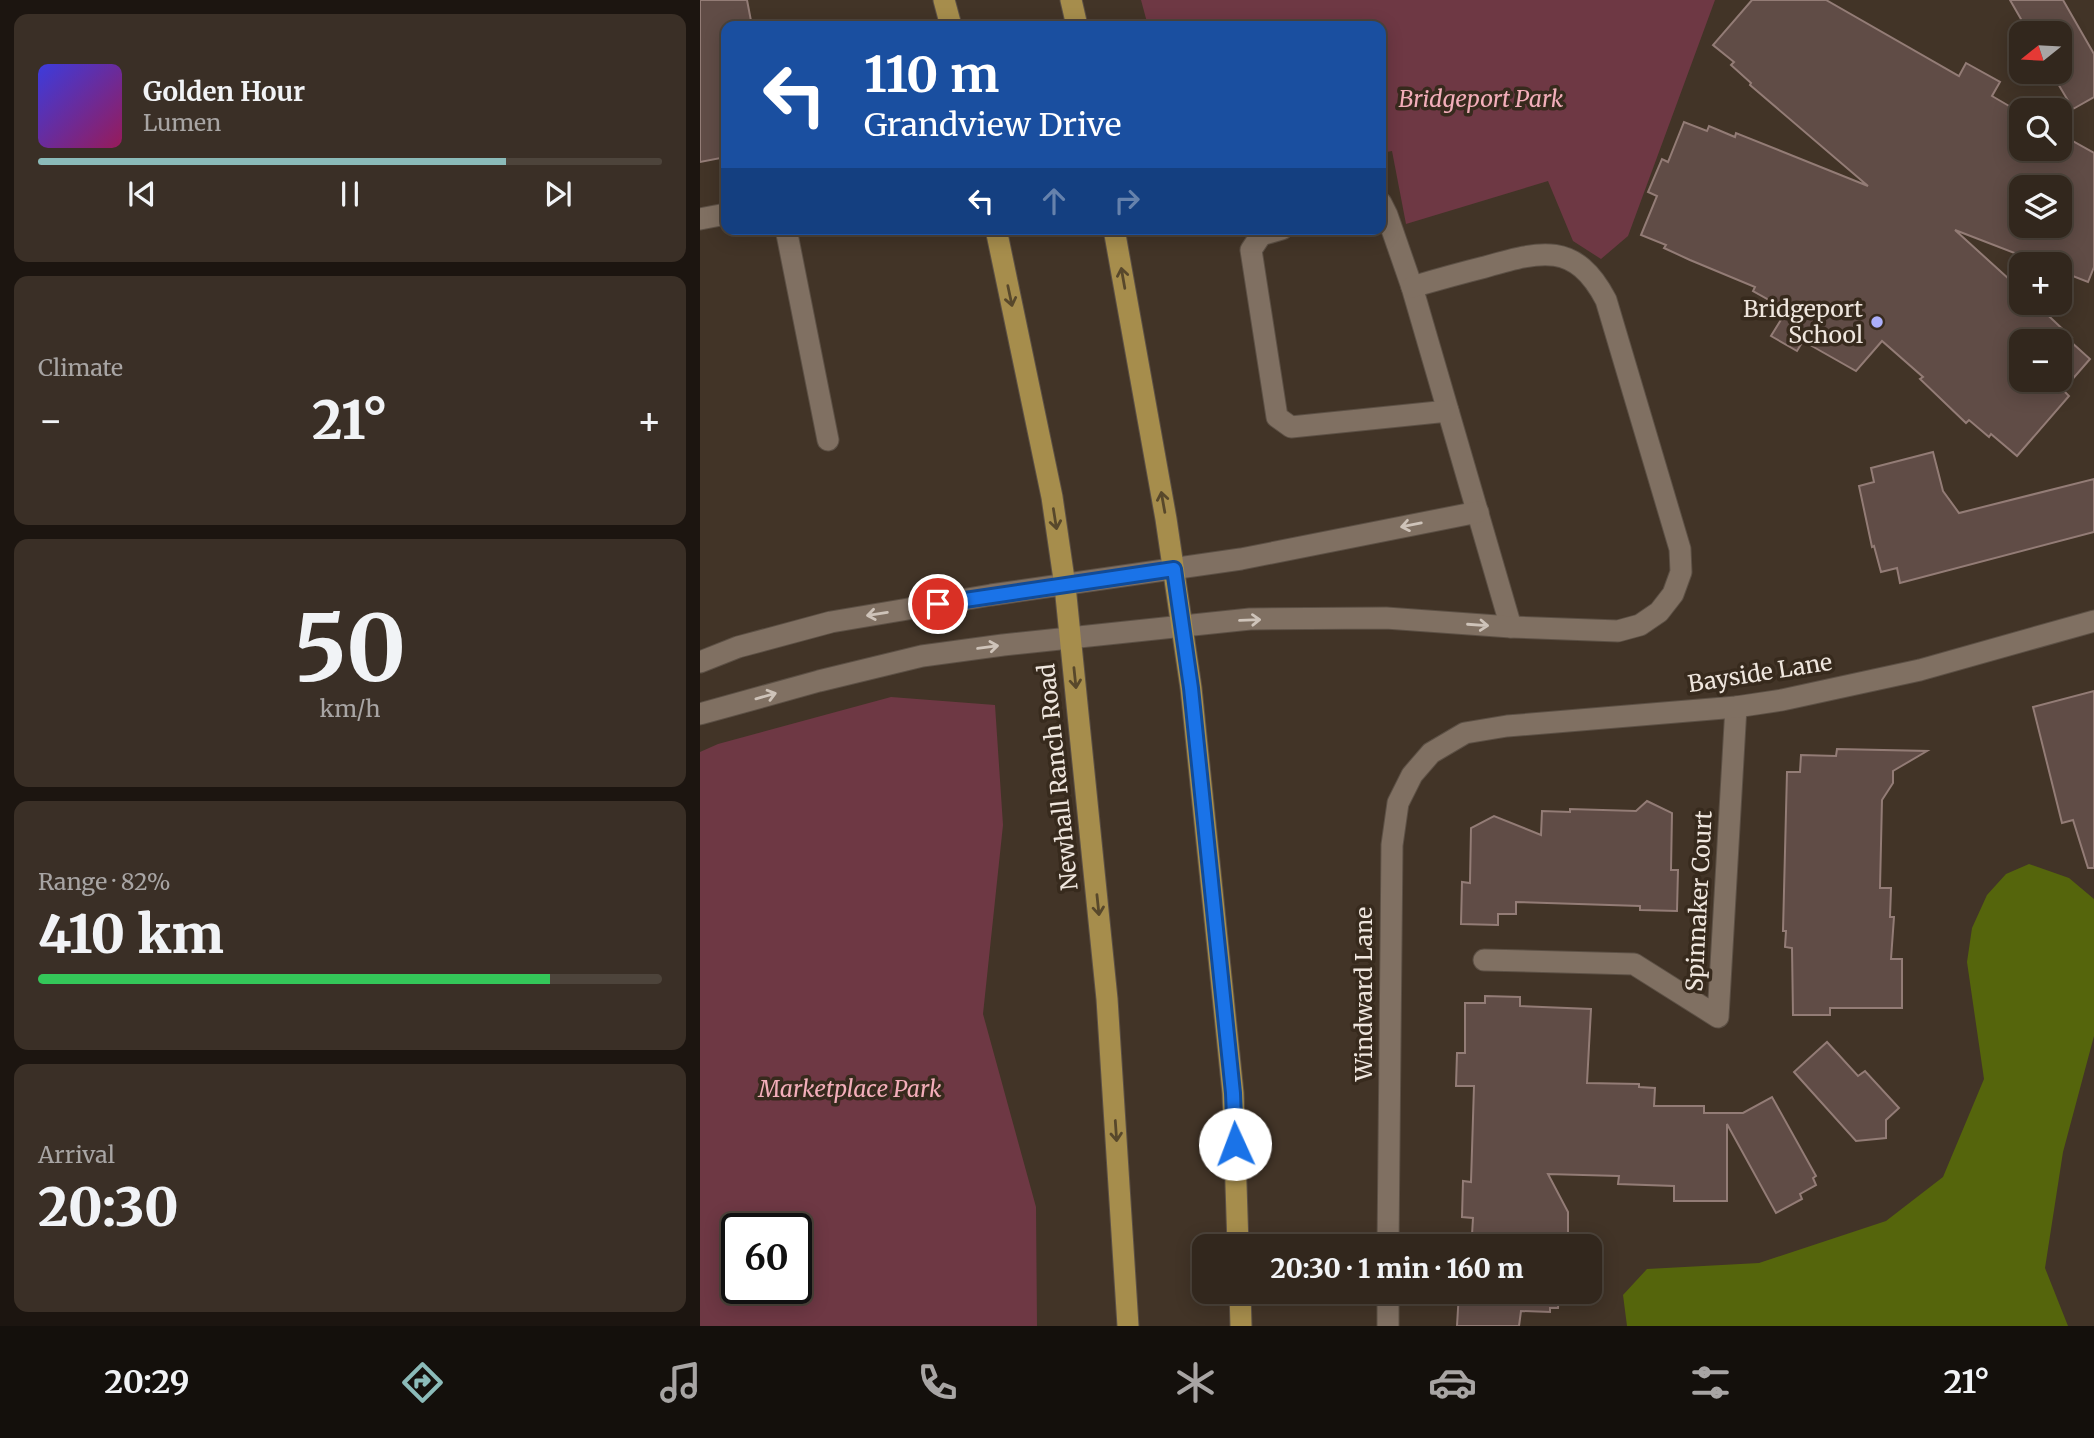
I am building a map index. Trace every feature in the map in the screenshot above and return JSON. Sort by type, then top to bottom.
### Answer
[{"type":"main road","points":[[944,0],[950,21]]},
{"type":"main road","points":[[1071,0],[1076,21]]},
{"type":"main road","name":"Newhall Ranch Road","points":[[997,235],[1052,497],[1065,586],[1107,999],[1128,1326]]},
{"type":"main road","points":[[1115,235],[1174,569],[1191,688],[1233,1093],[1238,1234]]},
{"type":"main road","points":[[1240,1304],[1241,1326]]},
{"type":"street","points":[[1386,213],[1412,287],[1511,627]]},
{"type":"street","points":[[700,219],[721,215]]},
{"type":"street","points":[[787,235],[828,440]]},
{"type":"street","points":[[1261,235],[1251,250],[1277,417],[1291,426],[1448,411]]},
{"type":"street","points":[[700,714],[922,656],[1182,626],[1250,619],[1386,618],[1618,631],[1640,625],[1659,612],[1673,594],[1681,572],[1680,549],[1606,300],[1596,281],[1581,266],[1562,257],[1541,253],[1412,287]]},
{"type":"street","points":[[700,663],[738,648],[831,622],[991,595],[1241,559],[1478,512]]},
{"type":"street","name":"Bayside Lane","points":[[1432,753],[1465,733],[1507,726],[1736,707],[1920,670],[2094,621]]},
{"type":"street","name":"Spinnaker Court","points":[[1484,960],[1634,964],[1718,1017],[1736,707]]},
{"type":"street","name":"Windward Lane","points":[[1388,1234],[1392,845],[1398,803],[1412,775],[1432,753]]},
{"type":"street","points":[[1388,1304],[1388,1326]]},
{"type":"green space","name":"Bridgeport Park","points":[[1141,0],[1715,0],[1628,236],[1601,259],[1573,241],[1548,181],[1406,224],[1392,151],[1386,152],[1386,21],[1147,21]]},
{"type":"green space","name":"Marketplace Park","points":[[891,697],[995,705],[1003,825],[983,1014],[1036,1207],[1037,1326],[700,1326],[700,752],[718,744]]},
{"type":"shaded area","points":[[2029,864],[2069,878],[2094,899],[2094,1036],[2063,1152],[2045,1268],[2068,1326],[1627,1326],[1623,1295],[1647,1269],[1759,1263],[1886,1221],[1943,1177],[1984,1079],[1967,962],[1972,928],[1987,895],[2006,874]]},
{"type":"building","points":[[700,0],[747,0],[751,21],[721,21],[721,158],[700,162]]},
{"type":"building","points":[[1752,0],[1826,0],[1959,76],[1966,63],[2000,82],[1992,96],[2009,106],[2009,161],[2072,161],[2072,141],[2094,153],[2094,267],[2088,282],[2072,276],[2072,252],[2012,252],[1955,230],[2009,279],[2009,315],[2048,315],[2062,329],[2009,329],[2009,392],[2065,392],[2069,396],[2017,456],[1991,434],[1989,437],[1969,420],[1966,423],[1920,379],[1923,377],[1882,341],[1856,371],[1803,341],[1797,351],[1771,336],[1787,310],[1753,291],[1755,287],[1690,260],[1664,248],[1666,245],[1641,235],[1657,196],[1648,192],[1662,159],[1668,162],[1684,122],[1707,131],[1709,126],[1735,137],[1736,133],[1868,186],[1750,85],[1751,83],[1731,65],[1734,62],[1713,45]]},
{"type":"building","points":[[2010,0],[2063,0],[2094,54],[2094,97],[2073,109],[2072,98],[2066,98],[2058,84],[2072,84],[2072,21],[2022,21]]},
{"type":"building","points":[[2072,343],[2090,359],[2072,380]]},
{"type":"building","points":[[1933,452],[1943,491],[1959,513],[2094,479],[2094,532],[1900,583],[1897,568],[1881,572],[1874,546],[1872,547],[1859,486],[1874,482],[1871,468]]},
{"type":"building","points":[[2094,691],[2094,868],[2088,868],[2073,820],[2062,823],[2033,707]]},
{"type":"building","points":[[1837,749],[1927,751],[1893,771],[1893,783],[1882,800],[1880,888],[1891,888],[1890,917],[1894,917],[1891,959],[1902,959],[1902,1008],[1830,1008],[1830,1015],[1793,1015],[1792,948],[1785,947],[1786,931],[1783,931],[1787,772],[1800,772],[1801,755],[1836,756]]},
{"type":"building","points":[[1647,801],[1672,813],[1671,870],[1678,870],[1677,911],[1640,910],[1640,906],[1516,902],[1516,914],[1498,914],[1498,925],[1461,924],[1462,882],[1470,883],[1471,828],[1494,816],[1541,835],[1542,811],[1636,811]]},
{"type":"building","points":[[1485,996],[1520,997],[1520,1006],[1591,1009],[1587,1083],[1639,1084],[1639,1087],[1655,1088],[1654,1106],[1704,1106],[1704,1113],[1743,1113],[1772,1097],[1816,1176],[1813,1178],[1816,1185],[1800,1194],[1802,1199],[1776,1213],[1727,1124],[1727,1201],[1674,1201],[1674,1186],[1618,1184],[1619,1176],[1548,1174],[1568,1212],[1568,1234],[1472,1234],[1473,1218],[1462,1217],[1463,1181],[1471,1182],[1474,1086],[1456,1086],[1457,1053],[1465,1053],[1465,1003],[1485,1003]]},
{"type":"building","points":[[1827,1042],[1858,1076],[1865,1071],[1899,1108],[1886,1120],[1886,1138],[1856,1141],[1794,1072]]},
{"type":"building","points":[[1458,1304],[1558,1304],[1558,1308],[1550,1308],[1550,1312],[1521,1311],[1519,1326],[1457,1326]]},
{"type":"place","name":"Bridgeport School","points":[[1877,322]]},
{"type":"route","points":[[938,604],[1174,569],[1191,688],[1233,1093],[1235,1144]]}]
